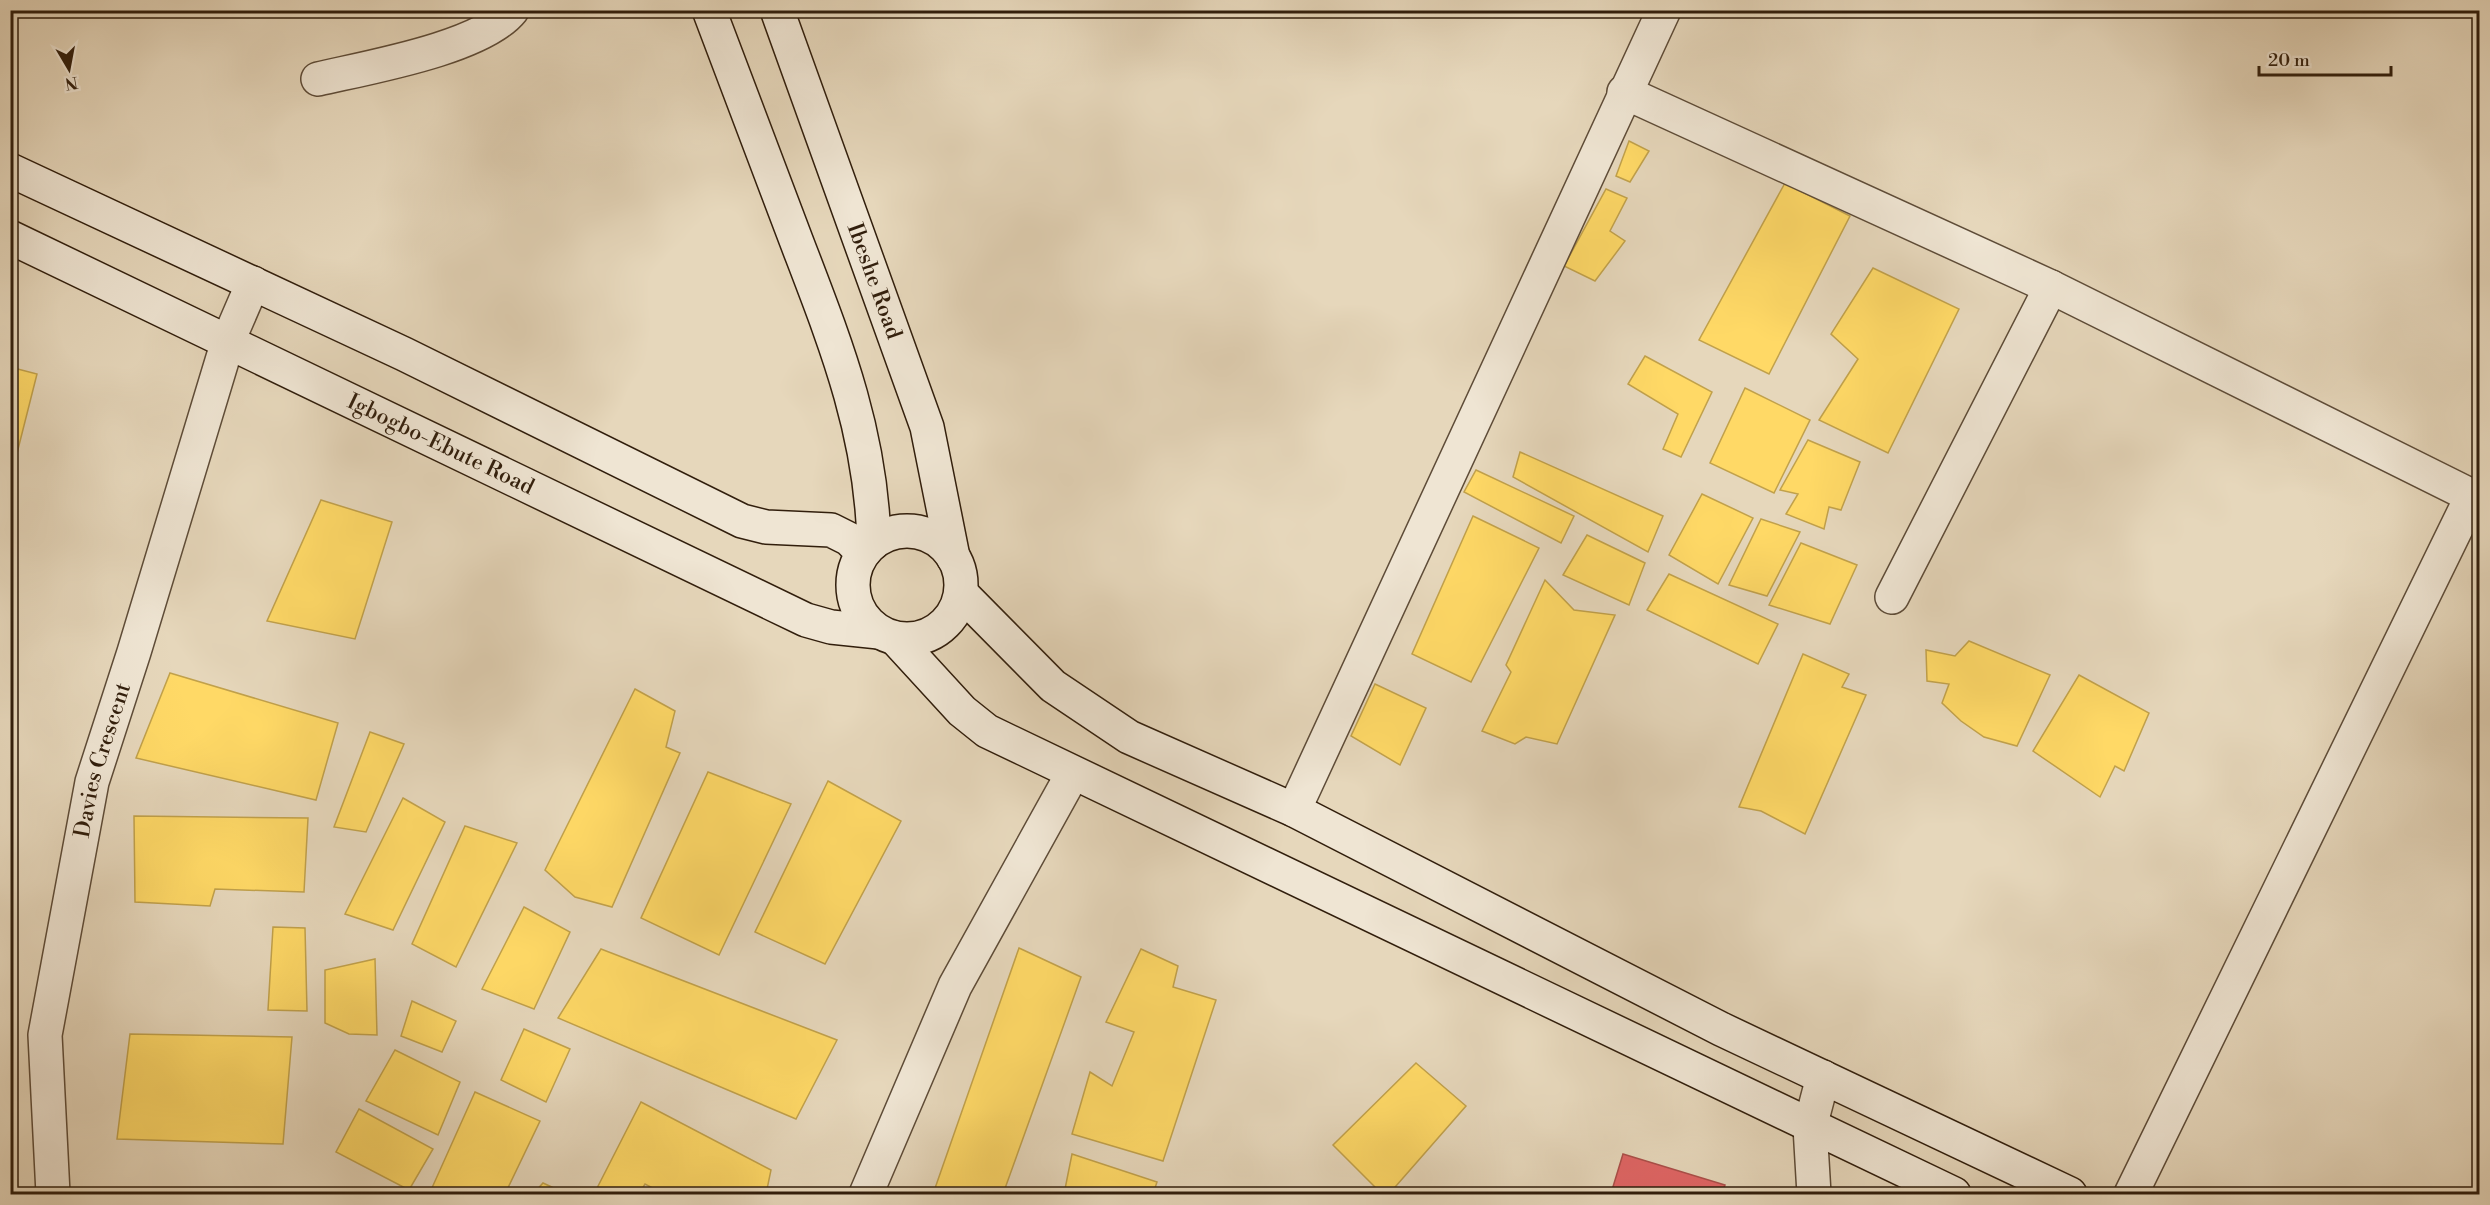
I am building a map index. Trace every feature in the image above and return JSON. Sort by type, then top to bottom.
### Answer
[{"type":"main road","points":[[318,79],[441,50],[477,34],[512,10]]},
{"type":"main road","points":[[709,10],[844,367],[864,442],[873,508],[868,547],[855,569],[852,587],[856,604],[865,620],[887,635],[962,711],[987,730],[1954,1194]]},
{"type":"main road","name":"Ibeshe Road","points":[[777,10],[927,427],[953,557]]},
{"type":"main road","points":[[1294,810],[1624,92],[1664,10]]},
{"type":"main road","points":[[1624,92],[2050,287],[2476,498],[2131,1194]]},
{"type":"main road","points":[[10,171],[404,354],[741,521],[766,527],[831,530],[868,547]]},
{"type":"main road","name":"Igbogbo-Ebute Road","points":[[10,237],[806,620],[831,627],[887,635]]},
{"type":"main road","name":"Davies Crescent","points":[[61,1193],[45,1035],[92,782],[138,641],[228,341],[253,283]]},
{"type":"main road","points":[[1892,597],[2050,287]]},
{"type":"main road","points":[[868,547],[890,534],[908,531],[926,534],[941,543],[953,557],[961,574],[961,592],[956,610],[945,624],[931,634],[913,640],[887,635]]},
{"type":"main road","points":[[961,592],[1053,686],[1129,737],[1294,810],[1721,1029],[2070,1194]]},
{"type":"main road","points":[[866,1194],[955,986],[1073,773]]},
{"type":"main road","points":[[1814,1194],[1810,1126],[1823,1077]]},
{"type":"building: Homes","points":[[1629,141],[1649,151],[1630,182],[1616,176]]},
{"type":"building: Homes","points":[[1785,183],[1850,216],[1769,374],[1699,340]]},
{"type":"building: Homes","points":[[1606,189],[1627,198],[1610,231],[1625,241],[1595,281],[1564,266]]},
{"type":"building: Homes","points":[[1873,268],[1959,309],[1888,453],[1819,420],[1858,359],[1831,334]]},
{"type":"building: Homes","points":[[1645,356],[1712,392],[1681,457],[1663,449],[1678,414],[1628,384]]},
{"type":"building: Homes","points":[[10,367],[37,374],[10,481]]},
{"type":"building: Homes","points":[[1745,388],[1810,420],[1774,493],[1710,463]]},
{"type":"building: Homes","points":[[1808,440],[1860,462],[1841,510],[1829,507],[1824,529],[1786,514],[1798,494],[1780,490]]},
{"type":"building: Homes","points":[[1520,452],[1663,516],[1648,552],[1513,477]]},
{"type":"building: Homes","points":[[1476,470],[1574,516],[1561,543],[1464,492]]},
{"type":"building: Homes","points":[[1702,494],[1753,518],[1718,584],[1669,555]]},
{"type":"building: Homes","points":[[321,500],[392,522],[355,639],[267,621]]},
{"type":"building: Homes","points":[[1473,516],[1539,548],[1471,682],[1412,654]]},
{"type":"building: Homes","points":[[1761,519],[1800,532],[1767,596],[1729,585]]},
{"type":"building: Homes","points":[[1587,535],[1645,563],[1629,605],[1563,575]]},
{"type":"building: Homes","points":[[1801,543],[1857,565],[1830,624],[1769,605]]},
{"type":"building: Homes","points":[[1669,574],[1778,624],[1758,664],[1647,610]]},
{"type":"building: Homes","points":[[1545,580],[1574,610],[1615,615],[1557,744],[1526,737],[1515,744],[1482,731],[1511,672],[1506,665]]},
{"type":"building: Homes","points":[[1969,641],[2050,675],[2017,746],[1984,737],[1961,721],[1942,703],[1949,684],[1927,681],[1926,650],[1955,656]]},
{"type":"building: Homes","points":[[1803,654],[1849,674],[1842,687],[1866,695],[1805,834],[1761,811],[1739,807]]},
{"type":"building: Homes","points":[[170,673],[338,723],[316,800],[136,758]]},
{"type":"building: Homes","points":[[2079,675],[2149,713],[2124,771],[2115,766],[2100,797],[2033,751]]},
{"type":"building: Homes","points":[[1375,684],[1426,708],[1400,765],[1351,736]]},
{"type":"building: Homes","points":[[635,689],[675,711],[666,747],[680,753],[612,907],[575,897],[545,870]]},
{"type":"building: Homes","points":[[370,732],[404,744],[366,832],[334,827]]},
{"type":"building: Homes","points":[[708,772],[791,804],[719,955],[641,918]]},
{"type":"building: Homes","points":[[828,781],[901,821],[825,964],[755,932]]},
{"type":"building: Homes","points":[[403,798],[445,822],[393,930],[345,914]]},
{"type":"building: Homes","points":[[134,816],[308,818],[304,892],[215,889],[210,906],[135,902]]},
{"type":"building: Homes","points":[[465,826],[517,843],[456,967],[412,944]]},
{"type":"building: Homes","points":[[524,907],[570,932],[534,1009],[482,989]]},
{"type":"building: Homes","points":[[273,927],[305,928],[307,1011],[268,1010]]},
{"type":"building: Homes","points":[[1019,948],[1081,977],[1003,1194],[933,1194]]},
{"type":"building: Homes","points":[[601,949],[837,1040],[796,1119],[558,1018]]},
{"type":"building: Homes","points":[[1141,949],[1178,966],[1173,987],[1216,1000],[1163,1161],[1072,1134],[1090,1072],[1112,1086],[1134,1032],[1106,1022]]},
{"type":"building: Homes","points":[[375,959],[377,1035],[349,1034],[325,1023],[325,970]]},
{"type":"building: Homes","points":[[412,1001],[456,1021],[442,1052],[401,1036]]},
{"type":"building: Homes","points":[[524,1029],[570,1049],[546,1102],[501,1080]]},
{"type":"building: Homes","points":[[130,1034],[292,1037],[283,1144],[117,1139]]},
{"type":"building: Homes","points":[[395,1050],[460,1082],[438,1135],[366,1101]]},
{"type":"building: Homes","points":[[1416,1063],[1466,1106],[1389,1194],[1382,1194],[1333,1145]]},
{"type":"building: Homes","points":[[475,1092],[540,1121],[505,1194],[440,1194],[431,1190]]},
{"type":"building: Homes","points":[[641,1102],[771,1170],[766,1194],[664,1194],[645,1184],[639,1194],[594,1194]]},
{"type":"building: Homes","points":[[359,1109],[433,1149],[409,1190],[336,1152]]},
{"type":"building: Homes","points":[[1072,1154],[1157,1182],[1153,1194],[1064,1194]]},
{"type":"building: Homes","points":[[543,1183],[567,1194],[533,1194]]},
{"type":"building: Shops","points":[[1623,1154],[1725,1185],[1722,1194],[1626,1194],[1612,1190]]}]
